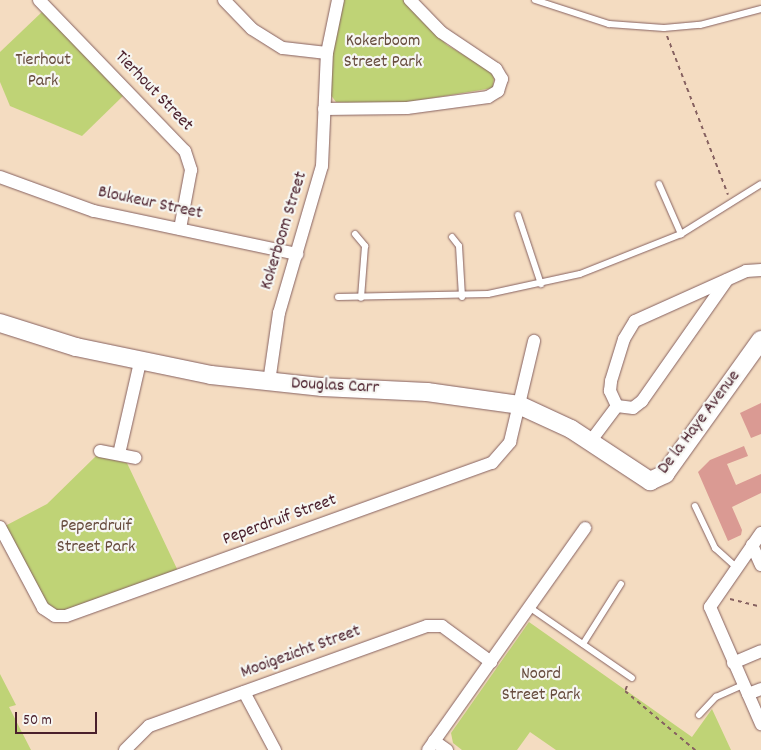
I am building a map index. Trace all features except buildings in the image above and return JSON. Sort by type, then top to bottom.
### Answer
[{"type":"street","name":"Tierhout Street","points":[[38,0],[185,150],[191,170],[180,229]]},
{"type":"street","points":[[224,0],[252,29],[283,48],[327,53]]},
{"type":"street","name":"Kokerboom Street","points":[[269,382],[279,313],[322,166],[327,53],[338,0]]},
{"type":"street","points":[[324,108],[399,108],[488,97],[498,91],[502,79],[496,69],[448,38],[410,0]]},
{"type":"street","name":"Bloukeur Street","points":[[0,177],[94,210],[297,254]]},
{"type":"street","points":[[617,406],[610,386],[629,328],[648,314],[726,280],[761,270]]},
{"type":"street","points":[[617,406],[633,408],[642,401],[726,280]]},
{"type":"street","name":"Douglas Carr","points":[[0,322],[52,341],[140,362],[269,382],[427,392],[518,406],[590,442],[640,478],[655,480]]},
{"type":"street","name":"De la Haye Avenue","points":[[655,480],[665,474],[761,340]]},
{"type":"street","name":"Peperdruif Street","points":[[0,527],[43,608],[55,616],[66,616],[492,463],[508,447],[534,341]]},
{"type":"street","points":[[119,454],[140,362]]},
{"type":"street","points":[[590,442],[617,406]]},
{"type":"street","points":[[100,451],[136,458]]},
{"type":"street","points":[[447,750],[431,745],[585,528]]},
{"type":"street","points":[[761,533],[718,592],[710,611],[761,724]]},
{"type":"street","points":[[752,545],[761,565]]},
{"type":"street","name":"Mooigezicht Street","points":[[125,750],[149,726],[435,625],[491,662]]},
{"type":"street","points":[[734,663],[761,651]]},
{"type":"street","points":[[746,690],[761,688]]},
{"type":"street","points":[[244,692],[275,750]]},
{"type":"lane","points":[[535,0],[609,24],[664,28],[700,26],[761,9]]},
{"type":"lane","points":[[659,184],[681,234]]},
{"type":"lane","points":[[338,297],[462,297],[541,284],[614,263],[681,234],[732,204],[761,184]]},
{"type":"lane","points":[[518,215],[541,284]]},
{"type":"lane","points":[[355,234],[365,246],[361,298]]},
{"type":"lane","points":[[452,237],[459,246],[462,297]]},
{"type":"lane","points":[[695,506],[715,548],[736,567]]},
{"type":"lane","points":[[583,644],[621,584]]},
{"type":"lane","points":[[529,607],[632,678]]},
{"type":"lane","points":[[699,715],[716,697],[746,690]]},
{"type":"path","points":[[664,28],[732,204]]},
{"type":"path","points":[[718,592],[761,607]]},
{"type":"path","points":[[632,678],[626,691],[695,750]]},
{"type":"green space","name":"Kokerboom Street Park","points":[[344,0],[403,0],[447,45],[489,70],[494,76],[493,88],[384,106],[336,102],[330,94],[331,50]]},
{"type":"green space","name":"Tierhout Park","points":[[43,11],[124,95],[82,136],[10,106],[0,82],[0,52]]},
{"type":"green space","name":"Peperdruif Street Park","points":[[96,456],[127,463],[178,571],[60,612],[47,605],[5,526],[47,504]]},
{"type":"green space","name":"Noord Street Park","points":[[529,622],[692,737],[712,709],[731,750],[556,750],[530,732],[517,750],[462,750],[453,743],[451,733]]},
{"type":"green space","points":[[0,674],[16,705],[9,707],[31,750],[0,750]]}]
